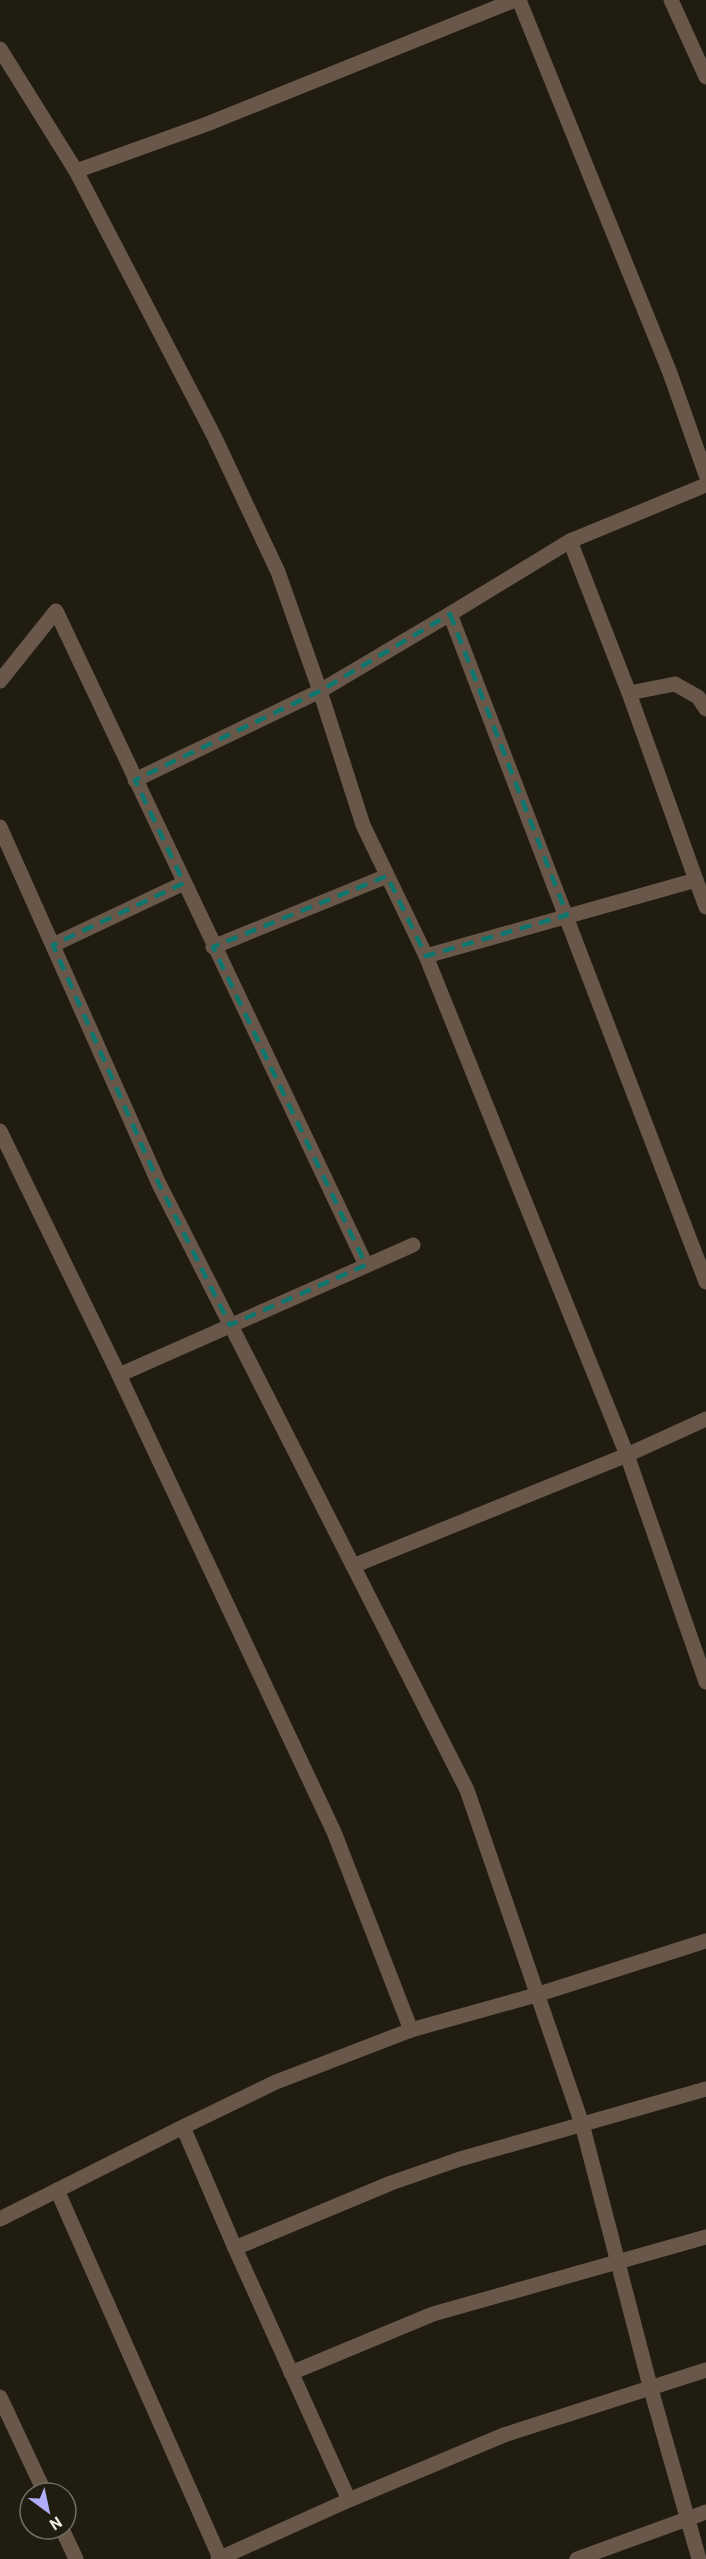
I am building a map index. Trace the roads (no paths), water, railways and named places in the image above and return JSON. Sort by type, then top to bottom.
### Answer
[{"type":"street","points":[[76,171],[207,124],[478,7],[517,0],[670,373],[706,475]]},
{"type":"street","points":[[671,0],[706,77]]},
{"type":"street","points":[[0,49],[76,171],[213,436],[278,572],[320,691],[363,825],[426,956],[627,1455],[706,1682]]},
{"type":"street","points":[[135,780],[320,691],[570,541],[706,485]]},
{"type":"street","points":[[570,541],[629,693],[706,907]]},
{"type":"street","points":[[0,681],[56,611],[213,947],[366,1266]]},
{"type":"street","points":[[450,614],[706,1282]]},
{"type":"street","points":[[629,693],[675,684],[698,697],[706,709]]},
{"type":"street","points":[[0,827],[159,1184],[467,1790],[582,2124],[650,2386],[699,2559]]},
{"type":"street","points":[[213,947],[387,876]]},
{"type":"street","points":[[426,956],[696,880]]},
{"type":"street","points":[[52,945],[184,883]]},
{"type":"street","points":[[0,1131],[119,1375],[334,1832],[411,2030]]},
{"type":"street","points":[[119,1375],[413,1245]]},
{"type":"street","points":[[353,1566],[627,1455],[706,1419]]},
{"type":"street","points":[[0,2219],[276,2082],[411,2030],[536,1995],[706,1941]]},
{"type":"street","points":[[235,2248],[391,2183],[460,2159],[706,2089]]},
{"type":"street","points":[[183,2127],[349,2500]]},
{"type":"street","points":[[57,2190],[219,2559],[349,2500],[504,2435],[650,2386],[706,2370]]},
{"type":"street","points":[[291,2373],[433,2314],[706,2237]]},
{"type":"street","points":[[0,2397],[39,2481]]},
{"type":"street","points":[[576,2559],[706,2512]]},
{"type":"street","points":[[68,2541],[76,2559]]}]
